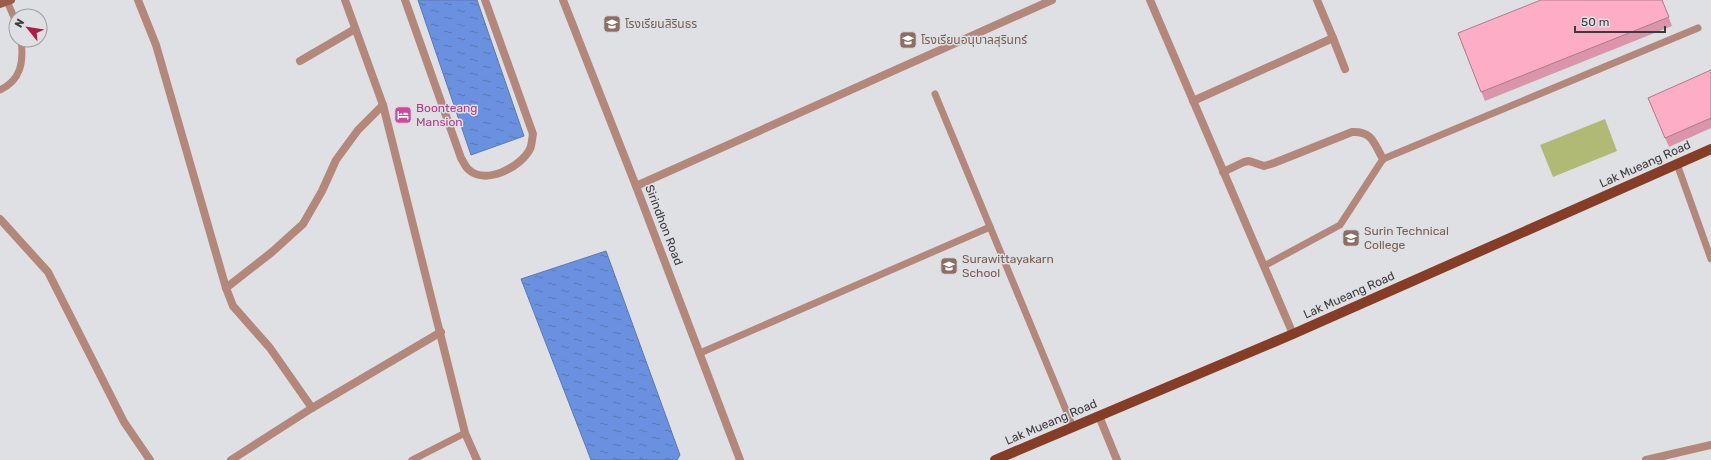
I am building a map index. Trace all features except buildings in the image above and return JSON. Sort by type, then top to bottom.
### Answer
[{"type":"main road","name":"Lak Mueang Road","points":[[995,460],[1293,334],[1711,149]]},
{"type":"street","points":[[138,0],[156,45],[226,288],[233,306],[270,348],[312,408]]},
{"type":"street","points":[[345,0],[383,106],[441,332],[465,433],[477,460]]},
{"type":"street","points":[[405,0],[461,158],[468,170],[480,175],[498,174],[512,168],[524,157],[530,148],[533,134],[485,0]]},
{"type":"street","name":"Sirindhon Road","points":[[563,0],[636,186],[740,460]]},
{"type":"street","points":[[636,186],[1052,0]]},
{"type":"street","points":[[1150,0],[1293,334]]},
{"type":"street","points":[[1317,0],[1334,38],[1345,69]]},
{"type":"street","points":[[300,60],[355,28]]},
{"type":"street","points":[[1193,101],[1334,38]]},
{"type":"street","points":[[226,288],[272,252],[303,224],[322,191],[336,160],[358,130],[383,106]]},
{"type":"street","points":[[1223,172],[1249,161],[1264,166],[1274,163],[1352,132],[1365,133],[1370,137],[1383,159]]},
{"type":"street","points":[[0,219],[48,272],[124,422],[150,460]]},
{"type":"street","points":[[231,460],[312,408],[441,332]]},
{"type":"street","points":[[1099,416],[1117,460]]},
{"type":"street","points":[[1646,460],[1711,445]]},
{"type":"lane","points":[[1264,266],[1340,225],[1383,159],[1698,28]]},
{"type":"lane","points":[[0,90],[14,82],[20,70],[21,48]]},
{"type":"lane","points":[[935,94],[1073,427]]},
{"type":"lane","points":[[1677,164],[1711,258]]},
{"type":"lane","points":[[700,353],[990,227]]},
{"type":"lane","points":[[412,460],[465,433]]},
{"type":"green space","points":[[1605,119],[1617,151],[1553,177],[1540,145]]},
{"type":"water","points":[[418,0],[477,0],[524,136],[471,155]]},
{"type":"water","points":[[606,251],[680,455],[677,460],[591,460],[521,279]]},
{"type":"place","name":"โรงเรียนสิรินธร","points":[[612,24]]},
{"type":"place","name":"โรงเรียนอนุบาลสุรินทร์","points":[[908,40]]},
{"type":"place","name":"Boonteang Mansion","points":[[403,115]]},
{"type":"place","name":"Surin Technical College","points":[[1351,238]]},
{"type":"place","name":"Surawittayakarn School","points":[[949,266]]}]
